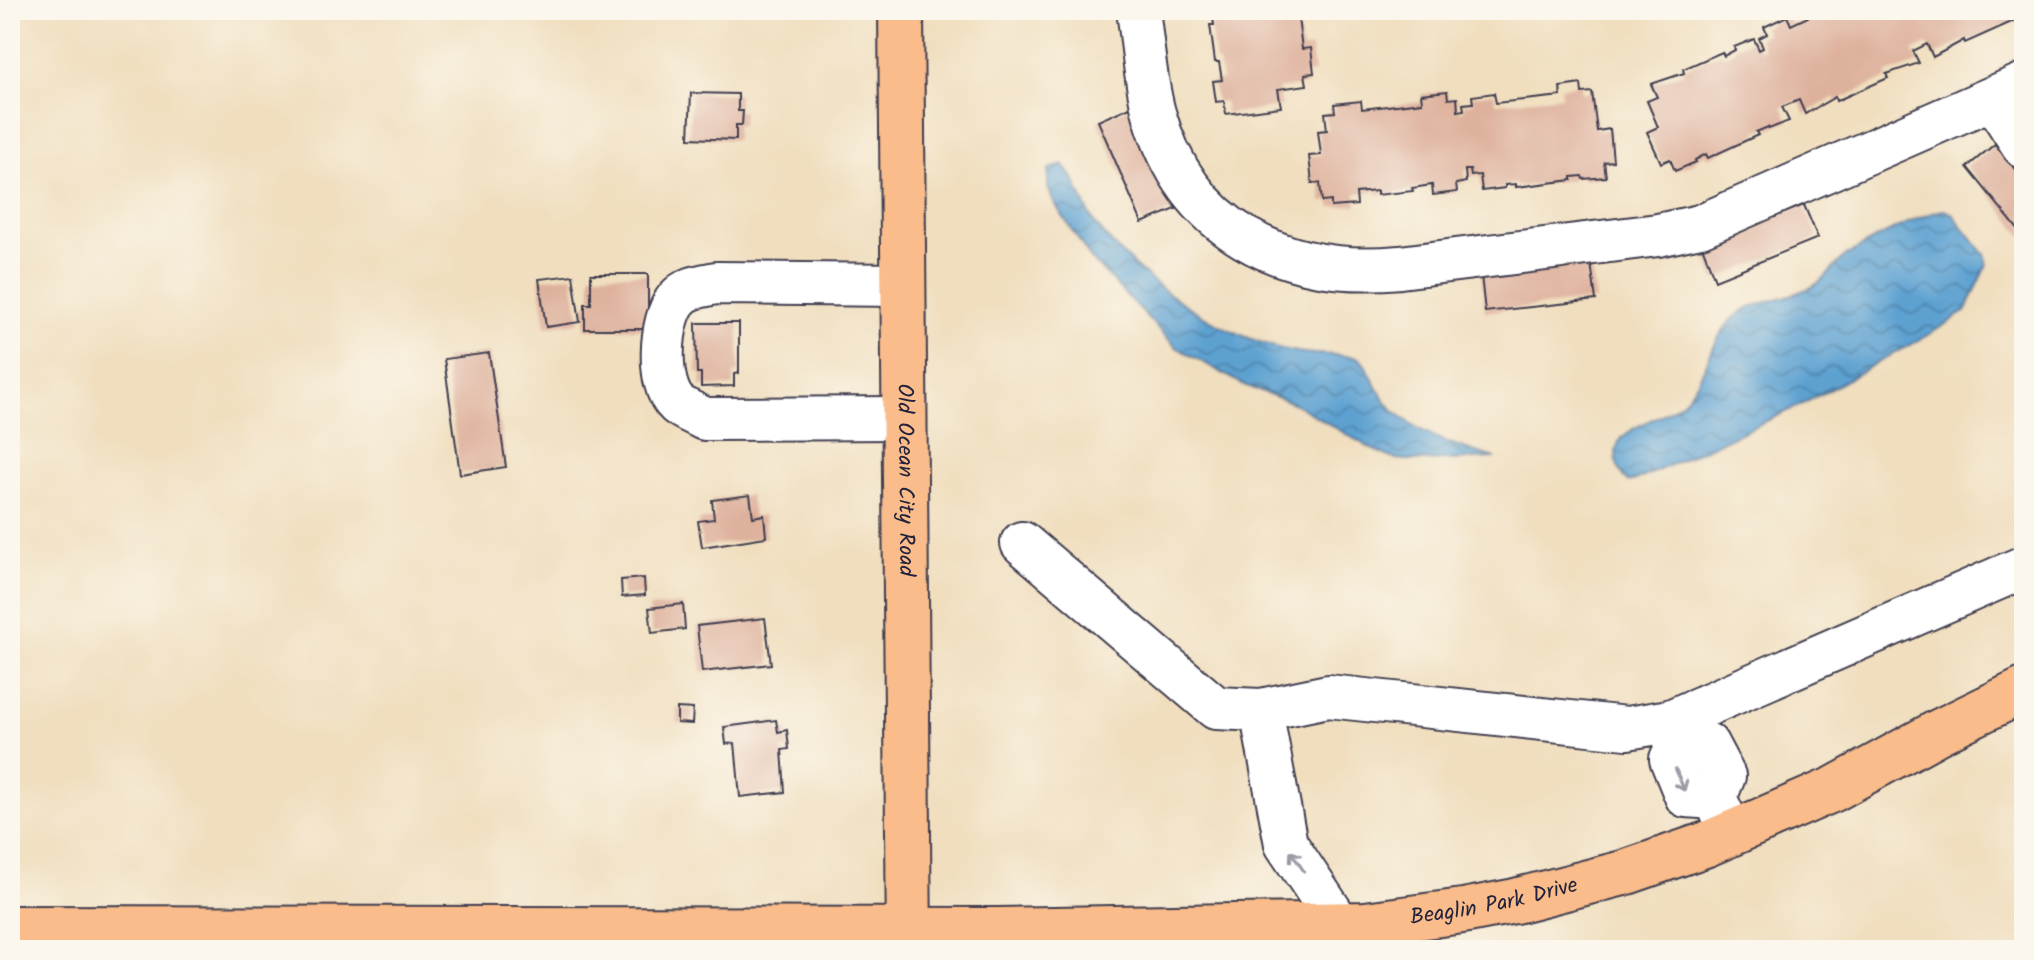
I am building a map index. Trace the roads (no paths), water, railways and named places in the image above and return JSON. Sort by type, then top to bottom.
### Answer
[{"type":"main road","name":"Old Ocean City Road","points":[[901,10],[909,940]]},
{"type":"main road","name":"Beaglin Park Drive","points":[[10,928],[909,940],[1340,925],[1433,916],[1515,901],[1627,872],[1724,816],[1834,789],[1940,731],[2024,690]]},
{"type":"lane","points":[[1138,10],[1154,114],[1173,162],[1185,182],[1199,200],[1236,232],[1280,255],[1327,268],[1373,270],[1400,267],[1658,235],[1700,226],[2008,92],[2024,147]]},
{"type":"lane","points":[[903,285],[716,283],[688,289],[675,300],[663,336],[665,386],[676,404],[704,419],[903,418]]},
{"type":"lane","points":[[1022,543],[1216,708],[1261,710],[1328,696],[1627,728],[1676,730],[1707,744],[1724,776],[1724,816]]},
{"type":"lane","points":[[1676,730],[2024,567]]},
{"type":"lane","points":[[1261,710],[1286,844],[1340,925]]},
{"type":"water","points":[[1063,165],[1099,229],[1139,270],[1186,305],[1212,321],[1265,344],[1300,353],[1359,358],[1385,400],[1408,421],[1451,444],[1496,458],[1394,459],[1293,403],[1244,385],[1176,347],[1091,259],[1053,201],[1048,187],[1049,169]]},
{"type":"water","points":[[1944,210],[1952,213],[1986,256],[1987,266],[1965,312],[1799,406],[1637,480],[1629,482],[1625,479],[1616,460],[1618,444],[1638,426],[1683,401],[1698,381],[1726,326],[1734,318],[1752,307],[1813,286],[1845,257],[1865,245],[1908,223]]}]
